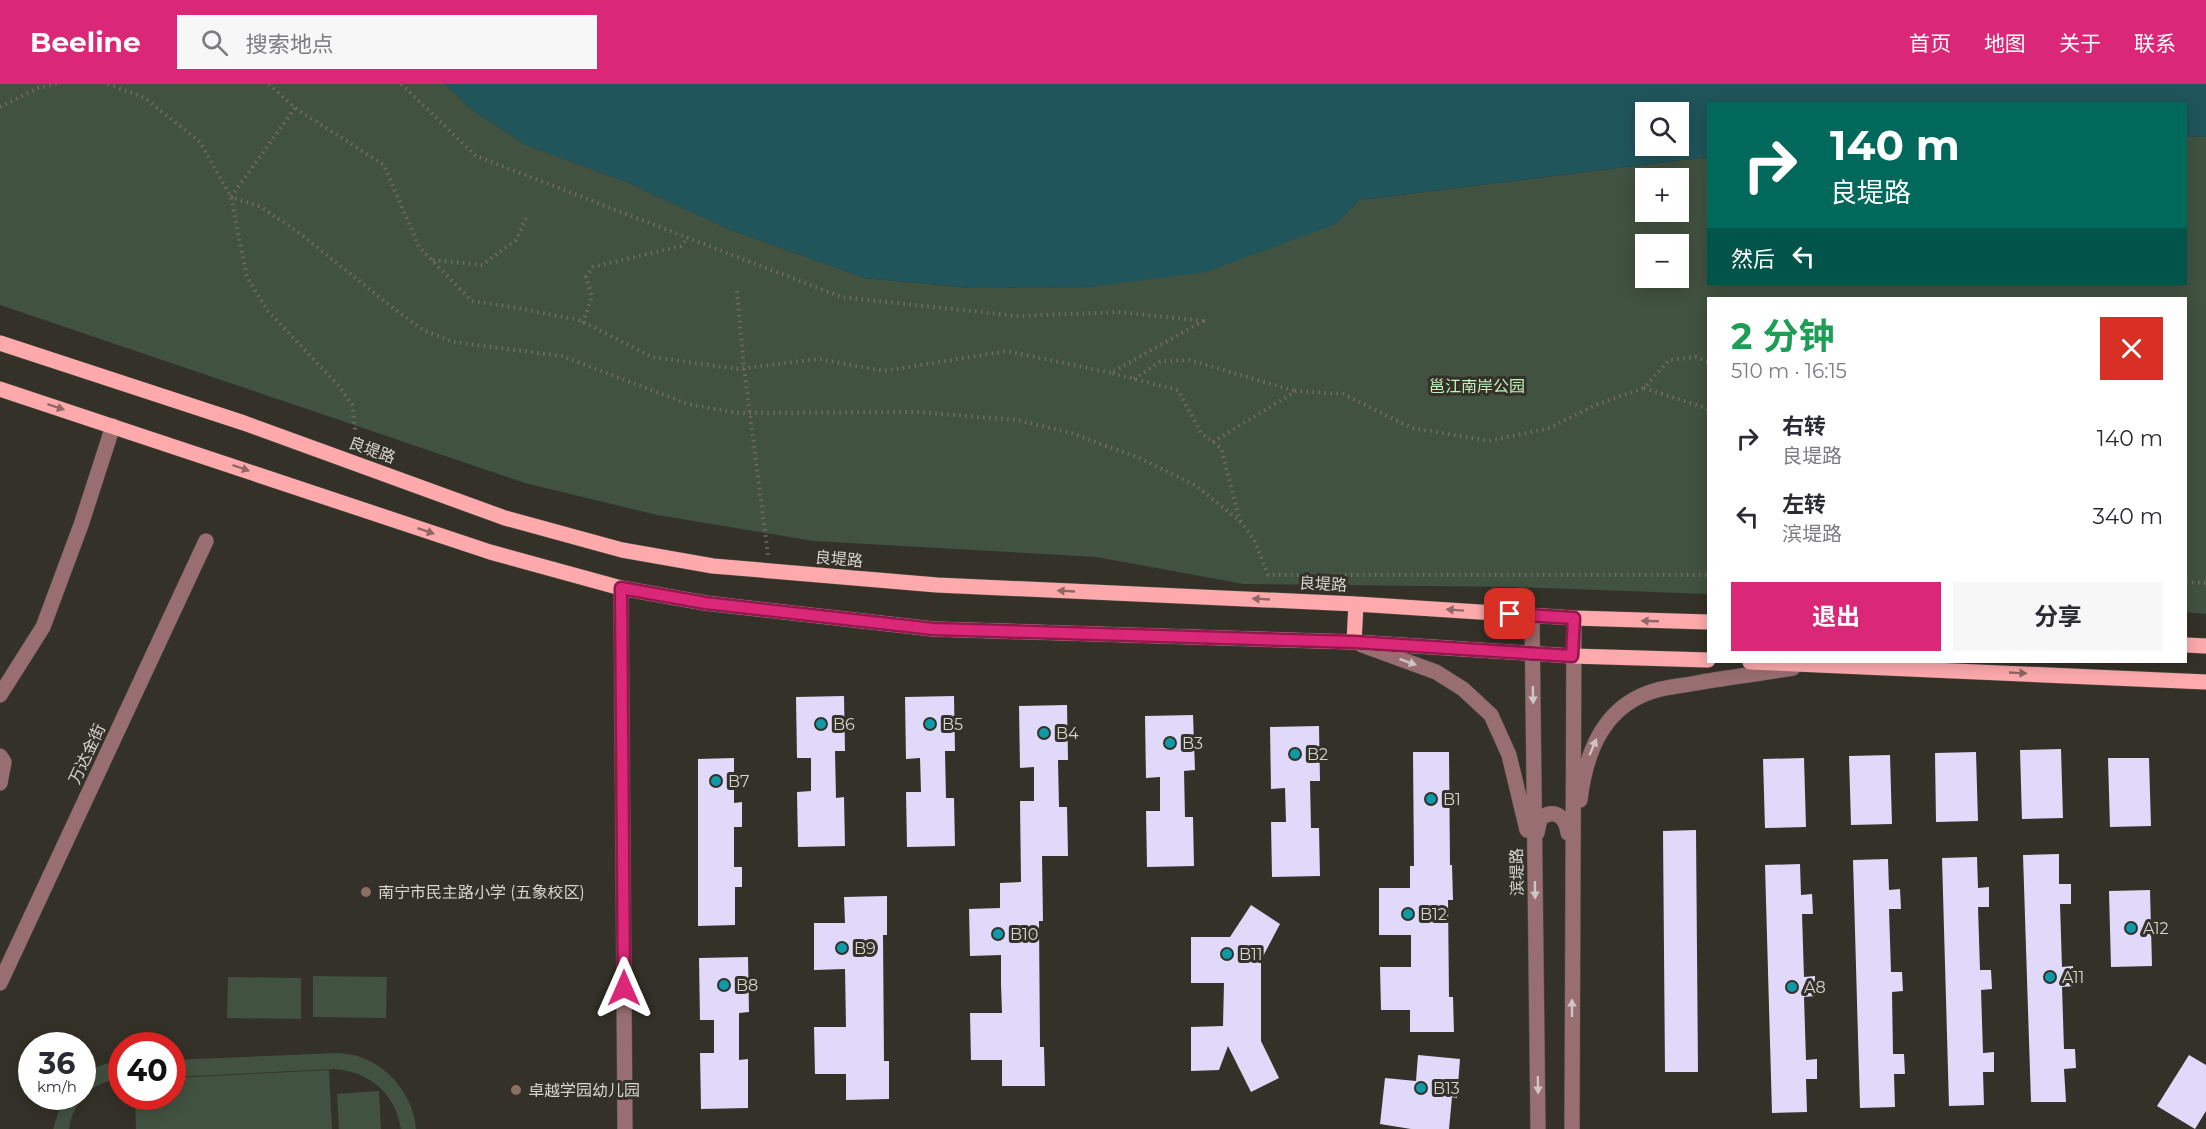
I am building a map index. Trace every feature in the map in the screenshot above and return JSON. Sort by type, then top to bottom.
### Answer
[{"type":"main road","name":"良堤路","points":[[0,343],[244,423],[505,518],[622,550],[712,566],[937,585],[1356,604],[1574,618],[1707,622]]},
{"type":"main road","points":[[0,389],[490,552],[621,588],[705,603],[933,629],[1354,642],[1572,656],[1707,660]]},
{"type":"main road","points":[[1354,642],[1356,604]]},
{"type":"main road","points":[[2187,645],[2206,646]]},
{"type":"main road","points":[[1837,663],[2206,682]]},
{"type":"street","points":[[0,695],[43,627],[81,525],[113,426]]},
{"type":"street","name":"万达金街","points":[[0,983],[206,541]]},
{"type":"street","points":[[621,588],[626,1129]]},
{"type":"street","name":"滨堤路","points":[[1532,615],[1538,1129]]},
{"type":"street","points":[[1572,1129],[1572,656],[1574,618]]},
{"type":"street","points":[[1354,642],[1436,672],[1463,689],[1491,715],[1509,755],[1535,866]]},
{"type":"street","points":[[1572,866],[1583,774],[1594,743],[1607,723],[1620,709],[1659,690],[1812,663]]},
{"type":"street","points":[[0,756],[4,762],[0,783]]},
{"type":"street","points":[[1535,866],[1537,823],[1543,816],[1552,813],[1566,821],[1572,866]]},
{"type":"path","points":[[0,107],[38,88],[57,84]]},
{"type":"path","points":[[108,84],[145,98],[200,142],[231,197],[247,277],[267,310],[338,385],[352,405],[356,429],[353,463]]},
{"type":"path","points":[[269,84],[295,108],[384,165],[419,247],[472,301],[519,308],[583,323],[652,357],[737,369],[819,359],[884,371],[1007,351],[1178,390],[1201,433],[1221,448],[1240,521]]},
{"type":"path","points":[[401,84],[476,156],[841,297],[1017,316],[1119,312],[1203,321],[1111,373]]},
{"type":"path","points":[[231,197],[295,108]]},
{"type":"path","points":[[231,197],[261,207],[302,235],[393,309],[423,330],[453,342],[562,356],[688,404],[736,412],[916,412],[1017,420],[1071,433],[1139,458],[1195,485],[1240,521],[1254,539],[1268,575],[1707,575]]},
{"type":"path","points":[[432,260],[482,265],[516,240],[526,218]]},
{"type":"path","points":[[583,323],[592,296],[586,277],[593,267],[681,246],[688,237]]},
{"type":"path","points":[[737,291],[744,368],[768,556]]},
{"type":"path","points":[[1134,379],[1161,362],[1189,360],[1296,391],[1343,394],[1412,428],[1489,441],[1549,428],[1598,404],[1644,388],[1669,360],[1696,357],[1707,362]]},
{"type":"path","points":[[1644,388],[1707,409]]},
{"type":"path","points":[[1213,442],[1296,391]]},
{"type":"path","points":[[2187,582],[2206,583]]},
{"type":"green space","name":"邕江南岸公园","points":[[0,84],[445,84],[471,109],[526,145],[624,181],[731,230],[865,278],[971,288],[1089,287],[1336,224],[1359,200],[1707,157],[1707,285],[2187,285],[2187,136],[2206,137],[2206,614],[2187,612],[2187,297],[1707,297],[1707,594],[1514,587],[1244,584],[1096,557],[814,541],[657,515],[525,483],[0,305]]},
{"type":"green space","points":[[313,976],[387,977],[386,1018],[313,1017]]},
{"type":"green space","points":[[228,977],[301,978],[301,1019],[227,1018]]},
{"type":"green space","points":[[338,1053],[355,1055],[369,1060],[398,1084],[410,1105],[416,1129],[401,1129],[398,1116],[387,1095],[369,1080],[347,1071],[334,1069],[186,1076],[186,1059]]},
{"type":"green space","points":[[108,1063],[108,1082],[96,1087],[96,1067]]},
{"type":"green space","points":[[329,1070],[332,1129],[136,1129],[135,1110],[186,1110],[186,1077]]},
{"type":"green space","points":[[379,1091],[381,1129],[339,1129],[337,1094]]},
{"type":"green space","points":[[59,1110],[75,1110],[69,1129],[53,1129]]},
{"type":"water","points":[[445,84],[2206,84],[2206,137],[2187,136],[2187,102],[1707,102],[1707,157],[1359,200],[1336,224],[1206,272],[1089,287],[971,288],[865,278],[731,230],[624,181],[526,145],[471,109]]},
{"type":"building","points":[[844,696],[845,751],[835,751],[836,798],[844,797],[845,846],[798,847],[797,792],[811,791],[811,758],[797,758],[796,697]]},
{"type":"building","points":[[954,696],[955,751],[945,751],[946,798],[954,798],[955,846],[907,847],[906,792],[921,792],[920,758],[906,759],[905,697]]},
{"type":"building","points":[[1067,705],[1068,760],[1058,760],[1059,807],[1067,807],[1068,856],[1042,856],[1043,921],[1039,921],[1040,1047],[1044,1047],[1045,1086],[1002,1086],[1002,1060],[971,1060],[970,1013],[1002,1013],[1001,955],[970,956],[969,909],[1000,908],[1000,883],[1021,882],[1020,801],[1034,801],[1034,767],[1020,768],[1019,706]]},
{"type":"building","points":[[1193,715],[1195,770],[1184,771],[1185,817],[1193,817],[1194,866],[1147,867],[1146,811],[1160,811],[1160,777],[1146,778],[1145,716]]},
{"type":"building","points":[[1319,726],[1320,781],[1310,781],[1311,828],[1319,828],[1320,876],[1272,877],[1271,822],[1286,822],[1285,788],[1271,789],[1270,727]]},
{"type":"building","points":[[2061,749],[2063,818],[2022,819],[2020,750]]},
{"type":"building","points":[[1413,752],[1449,752],[1450,865],[1452,865],[1453,900],[1448,900],[1449,997],[1453,997],[1454,1032],[1410,1032],[1410,1010],[1381,1010],[1380,967],[1411,967],[1411,935],[1379,935],[1379,888],[1410,888],[1410,866],[1414,866]]},
{"type":"building","points":[[1976,752],[1978,821],[1936,822],[1935,753]]},
{"type":"building","points":[[1890,755],[1892,824],[1851,825],[1849,756]]},
{"type":"building","points":[[734,758],[734,803],[742,802],[742,827],[734,827],[734,867],[742,867],[742,887],[735,887],[735,925],[698,926],[698,759]]},
{"type":"building","points":[[1804,758],[1806,827],[1765,828],[1763,759]]},
{"type":"building","points":[[2108,758],[2149,758],[2151,826],[2110,827]]},
{"type":"building","points":[[1696,830],[1698,1072],[1665,1072],[1663,831]]},
{"type":"building","points":[[2059,854],[2059,884],[2071,884],[2071,904],[2060,904],[2062,967],[2073,966],[2074,986],[2062,987],[2064,1049],[2075,1049],[2076,1068],[2064,1069],[2066,1102],[2031,1102],[2023,855]]},
{"type":"building","points":[[1977,857],[1978,888],[1989,887],[1989,907],[1978,907],[1980,970],[1991,970],[1992,989],[1981,990],[1983,1053],[1994,1052],[1994,1072],[1983,1072],[1984,1105],[1949,1106],[1942,858]]},
{"type":"building","points":[[1888,859],[1889,890],[1900,889],[1901,909],[1889,909],[1891,972],[1902,972],[1903,991],[1892,992],[1893,1054],[1904,1054],[1905,1074],[1894,1074],[1895,1107],[1860,1108],[1853,860]]},
{"type":"building","points":[[1800,864],[1801,895],[1812,894],[1813,914],[1802,914],[1804,977],[1815,976],[1815,996],[1804,997],[1806,1060],[1817,1059],[1817,1079],[1806,1079],[1807,1112],[1772,1113],[1765,865]]},
{"type":"building","name":"A12","points":[[2150,890],[2152,966],[2111,967],[2109,891]]},
{"type":"building","points":[[887,896],[887,935],[883,935],[884,1061],[889,1061],[889,1099],[846,1100],[846,1074],[815,1074],[814,1027],[846,1027],[845,969],[814,970],[814,923],[845,923],[844,897]]},
{"type":"building","points":[[1251,905],[1280,924],[1261,960],[1261,1041],[1279,1078],[1251,1092],[1228,1046],[1219,1070],[1191,1071],[1191,1027],[1223,1026],[1224,983],[1191,983],[1191,937],[1230,937]]},
{"type":"building","points":[[748,957],[749,1012],[739,1013],[739,1060],[748,1059],[748,1108],[701,1109],[700,1053],[714,1053],[714,1020],[700,1020],[699,958]]},
{"type":"building","name":"B13","points":[[1418,1055],[1460,1059],[1457,1098],[1452,1097],[1449,1129],[1411,1129],[1380,1124],[1385,1078],[1416,1081]]},
{"type":"building","points":[[2189,1055],[2206,1065],[2206,1111],[2195,1129],[2157,1106]]},
{"type":"place","name":"B6","points":[[821,724]]},
{"type":"place","name":"B5","points":[[930,724]]},
{"type":"place","name":"B4","points":[[1044,733]]},
{"type":"place","name":"B3","points":[[1170,743]]},
{"type":"place","name":"B2","points":[[1295,754]]},
{"type":"place","name":"B7","points":[[716,781]]},
{"type":"place","name":"B1","points":[[1431,799]]},
{"type":"place","name":"南宁市民主路小学 (五象校区)","points":[[366,892]]},
{"type":"place","name":"B12","points":[[1408,914]]},
{"type":"place","name":"A12","points":[[2131,928]]},
{"type":"place","name":"B10","points":[[998,934]]},
{"type":"place","name":"B9","points":[[842,948]]},
{"type":"place","name":"B11","points":[[1227,954]]},
{"type":"place","name":"A11","points":[[2050,977]]},
{"type":"place","name":"B8","points":[[724,985]]},
{"type":"place","name":"A8","points":[[1792,987]]},
{"type":"place","name":"B13","points":[[1421,1088]]},
{"type":"place","name":"卓越学园幼儿园","points":[[516,1090]]},
{"type":"route","points":[[624,988],[621,588],[705,603],[933,629],[1354,642],[1572,656],[1574,618],[1510,614]]}]
